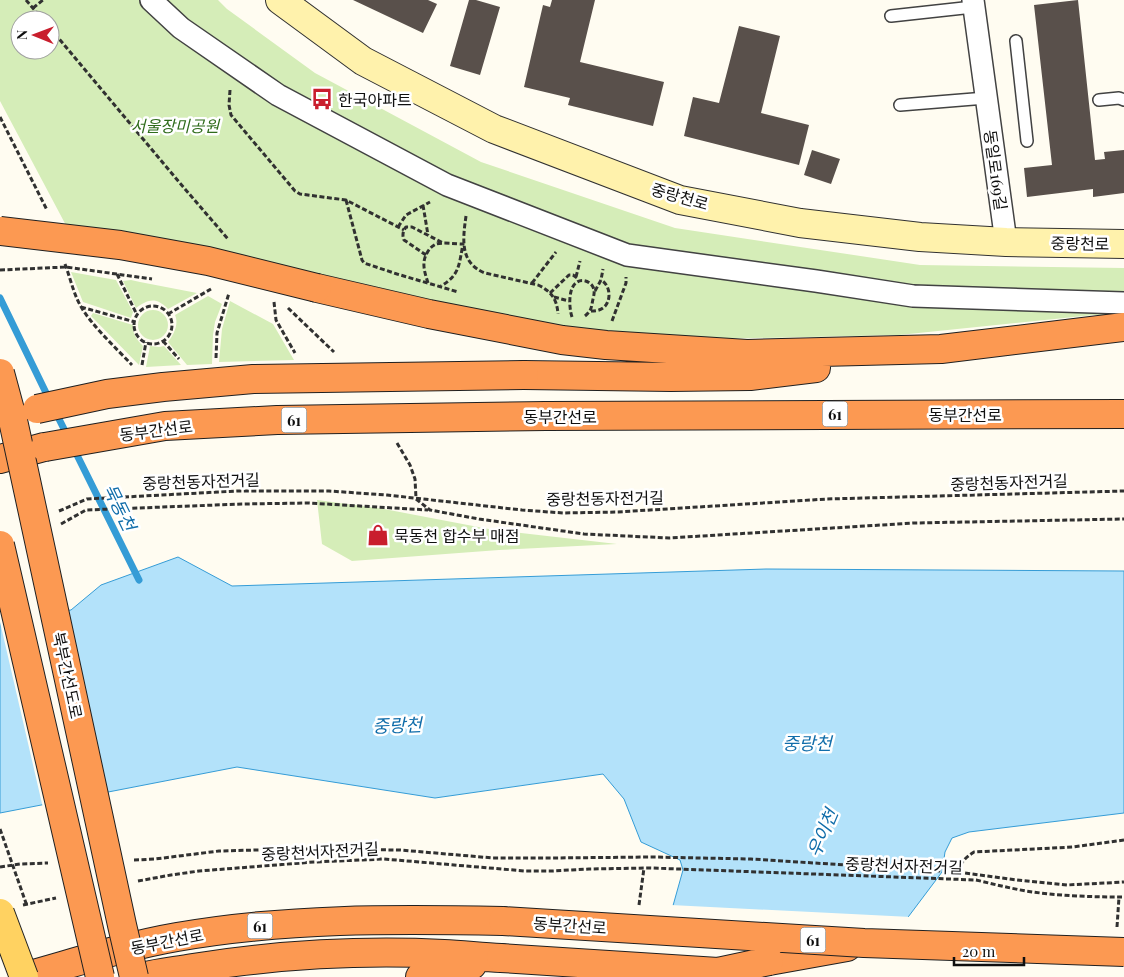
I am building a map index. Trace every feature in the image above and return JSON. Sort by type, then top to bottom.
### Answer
[{"type":"highway","points":[[0,231],[120,245],[208,261],[429,314],[562,340],[606,346],[747,354],[941,350]]},
{"type":"highway","points":[[0,416],[107,394],[253,379],[524,375],[750,376],[1124,327]]},
{"type":"highway","name":"북부간선도로","points":[[0,373],[14,425],[134,977]]},
{"type":"highway","name":"동부간선로","points":[[0,459],[45,446],[175,425],[277,420],[546,416],[1124,414]]},
{"type":"highway","points":[[0,545],[100,977]]},
{"type":"highway","name":"동부간선로","points":[[23,977],[176,937],[254,926],[299,922],[363,920],[503,921],[864,943],[1124,952]]},
{"type":"highway","points":[[718,972],[864,943]]},
{"type":"highway","name":"61","points":[[141,977],[263,959],[308,956],[398,953],[501,958]]},
{"type":"highway","points":[[420,977],[501,958],[775,977]]},
{"type":"main road","name":"중랑천로","points":[[280,0],[363,61],[494,129],[680,200],[800,222],[920,237],[1006,242],[1124,244]]},
{"type":"main road","points":[[9,910],[23,977]]},
{"type":"street","points":[[152,0],[181,28],[278,95],[447,185],[627,255],[913,296],[1124,303]]},
{"type":"street","name":"동일로169길","points":[[973,3],[1006,242]]},
{"type":"lane","name":"동일로169길","points":[[890,16],[973,3]]},
{"type":"lane","points":[[1016,41],[1027,141]]},
{"type":"lane","points":[[900,105],[986,98]]},
{"type":"lane","points":[[1099,100],[1119,98],[1124,100]]},
{"type":"path","points":[[26,0],[33,8],[43,0]]},
{"type":"path","points":[[231,63],[229,104],[231,115],[295,191],[300,194],[346,200],[404,230]]},
{"type":"path","points":[[0,117],[46,208]]},
{"type":"path","points":[[470,194],[464,227],[464,244],[465,251],[472,265],[485,273],[538,285],[554,297],[558,310],[558,319]]},
{"type":"path","points":[[346,200],[364,263],[459,292]]},
{"type":"path","points":[[398,227],[406,215],[435,200]]},
{"type":"path","points":[[423,205],[428,235]]},
{"type":"path","points":[[426,255],[404,240],[404,230],[406,227],[412,227],[445,244]]},
{"type":"path","points":[[532,283],[570,233]]},
{"type":"path","points":[[428,283],[424,270],[426,255],[430,248],[434,245],[464,244]]},
{"type":"path","points":[[440,287],[454,278],[464,244]]},
{"type":"path","points":[[66,267],[81,307],[134,367]]},
{"type":"path","points":[[0,270],[66,267],[154,279]]},
{"type":"path","points":[[609,326],[626,283],[625,272]]},
{"type":"path","points":[[117,274],[137,315]]},
{"type":"path","points":[[550,293],[569,275],[573,275],[578,281]]},
{"type":"path","points":[[574,322],[569,301],[574,285],[578,281],[584,280],[593,287],[594,292],[591,311],[582,320]]},
{"type":"path","points":[[591,311],[603,308],[609,298],[609,289],[606,283],[601,280]]},
{"type":"path","points":[[168,314],[211,289],[202,287]]},
{"type":"path","points":[[216,366],[217,333],[229,293],[220,291]]},
{"type":"path","points":[[554,297],[569,301]]},
{"type":"path","points":[[283,303],[274,301],[276,320],[296,354]]},
{"type":"path","points":[[149,306],[156,306],[162,308],[168,314],[172,323],[171,329],[169,335],[163,341],[154,344],[143,341],[138,337],[135,331],[135,322],[137,315],[144,309],[149,306]]},
{"type":"path","points":[[81,307],[135,322]]},
{"type":"path","points":[[163,341],[180,361]]},
{"type":"path","points":[[141,370],[146,342]]},
{"type":"path","name":"중랑천동자전거길","points":[[87,499],[237,491],[329,491],[416,498],[522,510],[591,513],[828,499],[1124,491]]},
{"type":"path","points":[[416,498],[430,510]]},
{"type":"path","points":[[86,510],[308,503],[430,510],[584,534],[669,538],[914,523],[1124,519]]},
{"type":"path","points":[[0,828],[29,912]]},
{"type":"path","points":[[957,872],[960,865],[974,852],[1073,847],[1124,840]]},
{"type":"path","points":[[126,860],[155,860],[219,851],[296,849],[400,850],[493,858],[744,858],[957,872],[1067,885],[1124,882]]},
{"type":"path","name":"중랑천서자전거길","points":[[132,882],[199,871],[314,862],[393,860],[525,871],[651,868],[976,880],[1039,893],[1124,897]]},
{"type":"path","points":[[0,867],[50,863]]},
{"type":"path","points":[[9,910],[64,896]]},
{"type":"green space","name":"서울장미공원","points":[[0,0],[218,0],[227,9],[315,73],[481,162],[675,228],[920,265],[1124,268],[1124,314],[1093,315],[899,335],[664,340],[580,334],[69,231],[0,101]]},
{"type":"green space","points":[[71,272],[116,280],[133,312],[131,318],[83,302]]},
{"type":"green space","points":[[131,280],[197,293],[168,309],[156,301],[149,301],[136,308],[123,281]]},
{"type":"green space","points":[[208,296],[222,304],[215,322],[212,364],[187,365],[168,342],[175,329],[175,315]]},
{"type":"green space","points":[[230,301],[273,324],[294,360],[219,362],[222,329]]},
{"type":"green space","points":[[153,310],[159,311],[167,319],[167,331],[159,339],[153,340],[147,339],[139,331],[138,325],[139,319],[147,311]]},
{"type":"green space","points":[[93,313],[133,325],[135,336],[143,346],[139,365],[91,316]]},
{"type":"green space","points":[[150,346],[164,346],[181,365],[146,367]]},
{"type":"green space","points":[[317,500],[384,509],[494,530],[617,544],[499,550],[352,561],[322,544]]},
{"type":"water","name":"중랑천","points":[[178,557],[232,586],[766,569],[1124,571],[1124,813],[969,832],[952,838],[945,852],[942,872],[863,977],[653,977],[683,870],[680,860],[641,842],[624,799],[603,774],[435,798],[237,767],[0,813],[0,619],[71,610],[101,585]]},
{"type":"pier","points":[[62,609],[106,795],[43,808],[0,616]]},
{"type":"pier","points":[[671,905],[911,917],[867,977],[651,977]]},
{"type":"building","points":[[353,0],[428,0],[437,4],[423,33]]},
{"type":"building","points":[[469,0],[476,0],[500,7],[480,75],[450,66]]},
{"type":"building","points":[[552,0],[595,0],[580,62],[664,82],[653,126],[568,105],[570,98],[524,87],[543,5],[550,7]]},
{"type":"building","points":[[1078,0],[1095,160],[1105,159],[1104,152],[1124,150],[1124,193],[1093,197],[1093,189],[1027,197],[1024,168],[1052,165],[1034,5]]},
{"type":"building","points":[[739,26],[780,36],[761,113],[809,125],[799,165],[684,136],[693,97],[719,103]]},
{"type":"building","points":[[812,150],[840,159],[831,184],[804,175]]},
{"type":"waterway","name":"묵동천","points":[[0,298],[50,401]]},
{"type":"waterway","name":"묵동천","points":[[55,411],[68,437]]},
{"type":"waterway","name":"묵동천","points":[[74,449],[139,580]]},
{"type":"place","name":"한국아파트","points":[[322,99]]},
{"type":"place","name":"묵동천 합수부 매점","points":[[378,535]]},
{"type":"water label","name":"우이천","points":[[822,833]]}]
